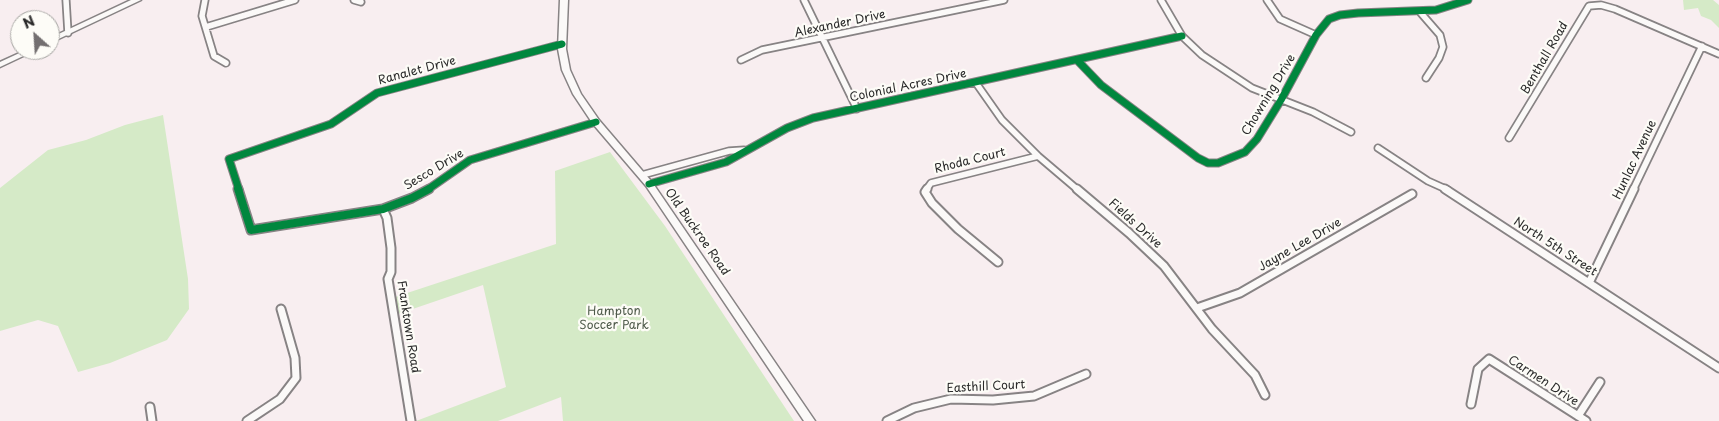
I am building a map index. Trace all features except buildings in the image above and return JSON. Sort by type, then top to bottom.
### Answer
[{"type":"main road","points":[[60,37],[137,0]]},
{"type":"main road","name":"Old Buckroe Road","points":[[564,0],[562,44],[570,79],[576,94],[596,122],[642,175],[810,421]]},
{"type":"street","points":[[66,0],[68,33]]},
{"type":"street","points":[[205,0],[202,16],[214,56],[226,63]]},
{"type":"street","points":[[206,27],[295,0]]},
{"type":"street","points":[[354,0],[361,2]]},
{"type":"street","points":[[804,0],[857,109]]},
{"type":"street","name":"Alexander Drive","points":[[742,60],[762,50],[1004,0]]},
{"type":"street","points":[[1161,0],[1182,36],[1202,55],[1229,74],[1252,88],[1313,112],[1351,132]]},
{"type":"street","points":[[1267,0],[1280,19],[1288,24],[1316,34]]},
{"type":"street","name":"Chowning Drive","points":[[1077,60],[1101,85],[1198,158],[1208,163],[1218,163],[1228,160],[1250,148],[1257,139],[1281,100],[1316,34],[1329,19],[1340,15],[1420,12],[1447,8],[1468,0]]},
{"type":"street","name":"Benthall Road","points":[[1509,138],[1589,6],[1601,5],[1615,9],[1719,54]]},
{"type":"street","points":[[1420,12],[1440,35],[1442,47],[1439,58],[1426,78]]},
{"type":"street","name":"Colonial Acres Drive","points":[[648,184],[726,162],[737,157],[744,150],[799,123],[1182,36]]},
{"type":"street","name":"Ranalet Drive","points":[[251,230],[229,159],[332,124],[377,93],[562,44]]},
{"type":"street","name":"Hunlac Avenue","points":[[1589,283],[1702,46]]},
{"type":"street","name":"Fields Drive","points":[[976,83],[1002,120],[1038,156],[1129,232],[1164,266],[1212,328],[1255,375],[1265,395]]},
{"type":"street","name":"Sesco Drive","points":[[251,230],[383,209],[412,198],[436,185],[470,160],[596,122]]},
{"type":"street","name":"North 5th Street","points":[[1378,148],[1428,181],[1446,189],[1474,207],[1719,368]]},
{"type":"street","name":"Colonial Acres Drive","points":[[642,175],[729,151],[744,150]]},
{"type":"street","name":"Rhoda Court","points":[[998,262],[958,229],[925,192],[931,183],[1038,156]]},
{"type":"street","name":"Jayne Lee Drive","points":[[1197,308],[1240,293],[1412,194]]},
{"type":"street","name":"Franktown Road","points":[[383,209],[387,218],[391,248],[392,272],[388,279],[411,421]]},
{"type":"street","points":[[247,421],[280,399],[296,378],[295,358],[281,309]]},
{"type":"street","name":"Carmen Drive","points":[[1471,404],[1478,369],[1489,359],[1586,421]]},
{"type":"street","name":"Easthill Court","points":[[887,421],[914,408],[951,399],[993,400],[1034,396],[1086,374]]},
{"type":"street","points":[[1578,416],[1600,382]]},
{"type":"street","points":[[150,407],[152,421]]},
{"type":"green space","points":[[1683,0],[1713,0],[1719,5],[1719,28],[1711,20],[1701,16],[1698,8],[1684,10]]},
{"type":"green space","points":[[163,115],[188,279],[189,309],[167,340],[110,363],[78,372],[58,326],[38,320],[0,331],[0,188],[48,150]]},
{"type":"green space","name":"Hampton Soccer Park","points":[[610,152],[665,226],[794,421],[563,421],[561,397],[498,421],[416,421],[506,387],[483,285],[398,314],[395,297],[556,244],[555,171]]},
{"type":"cycle path","points":[[1077,60],[1101,85],[1198,158],[1208,163],[1218,163],[1245,152],[1257,139],[1281,100],[1316,35],[1329,19],[1340,15],[1358,13],[1436,10],[1468,0]]},
{"type":"cycle path","points":[[649,184],[726,162],[787,128],[813,118],[1182,36]]},
{"type":"cycle path","points":[[562,44],[377,93],[331,124],[229,159],[251,230],[383,209],[412,198],[436,185],[470,160],[596,122]]}]
